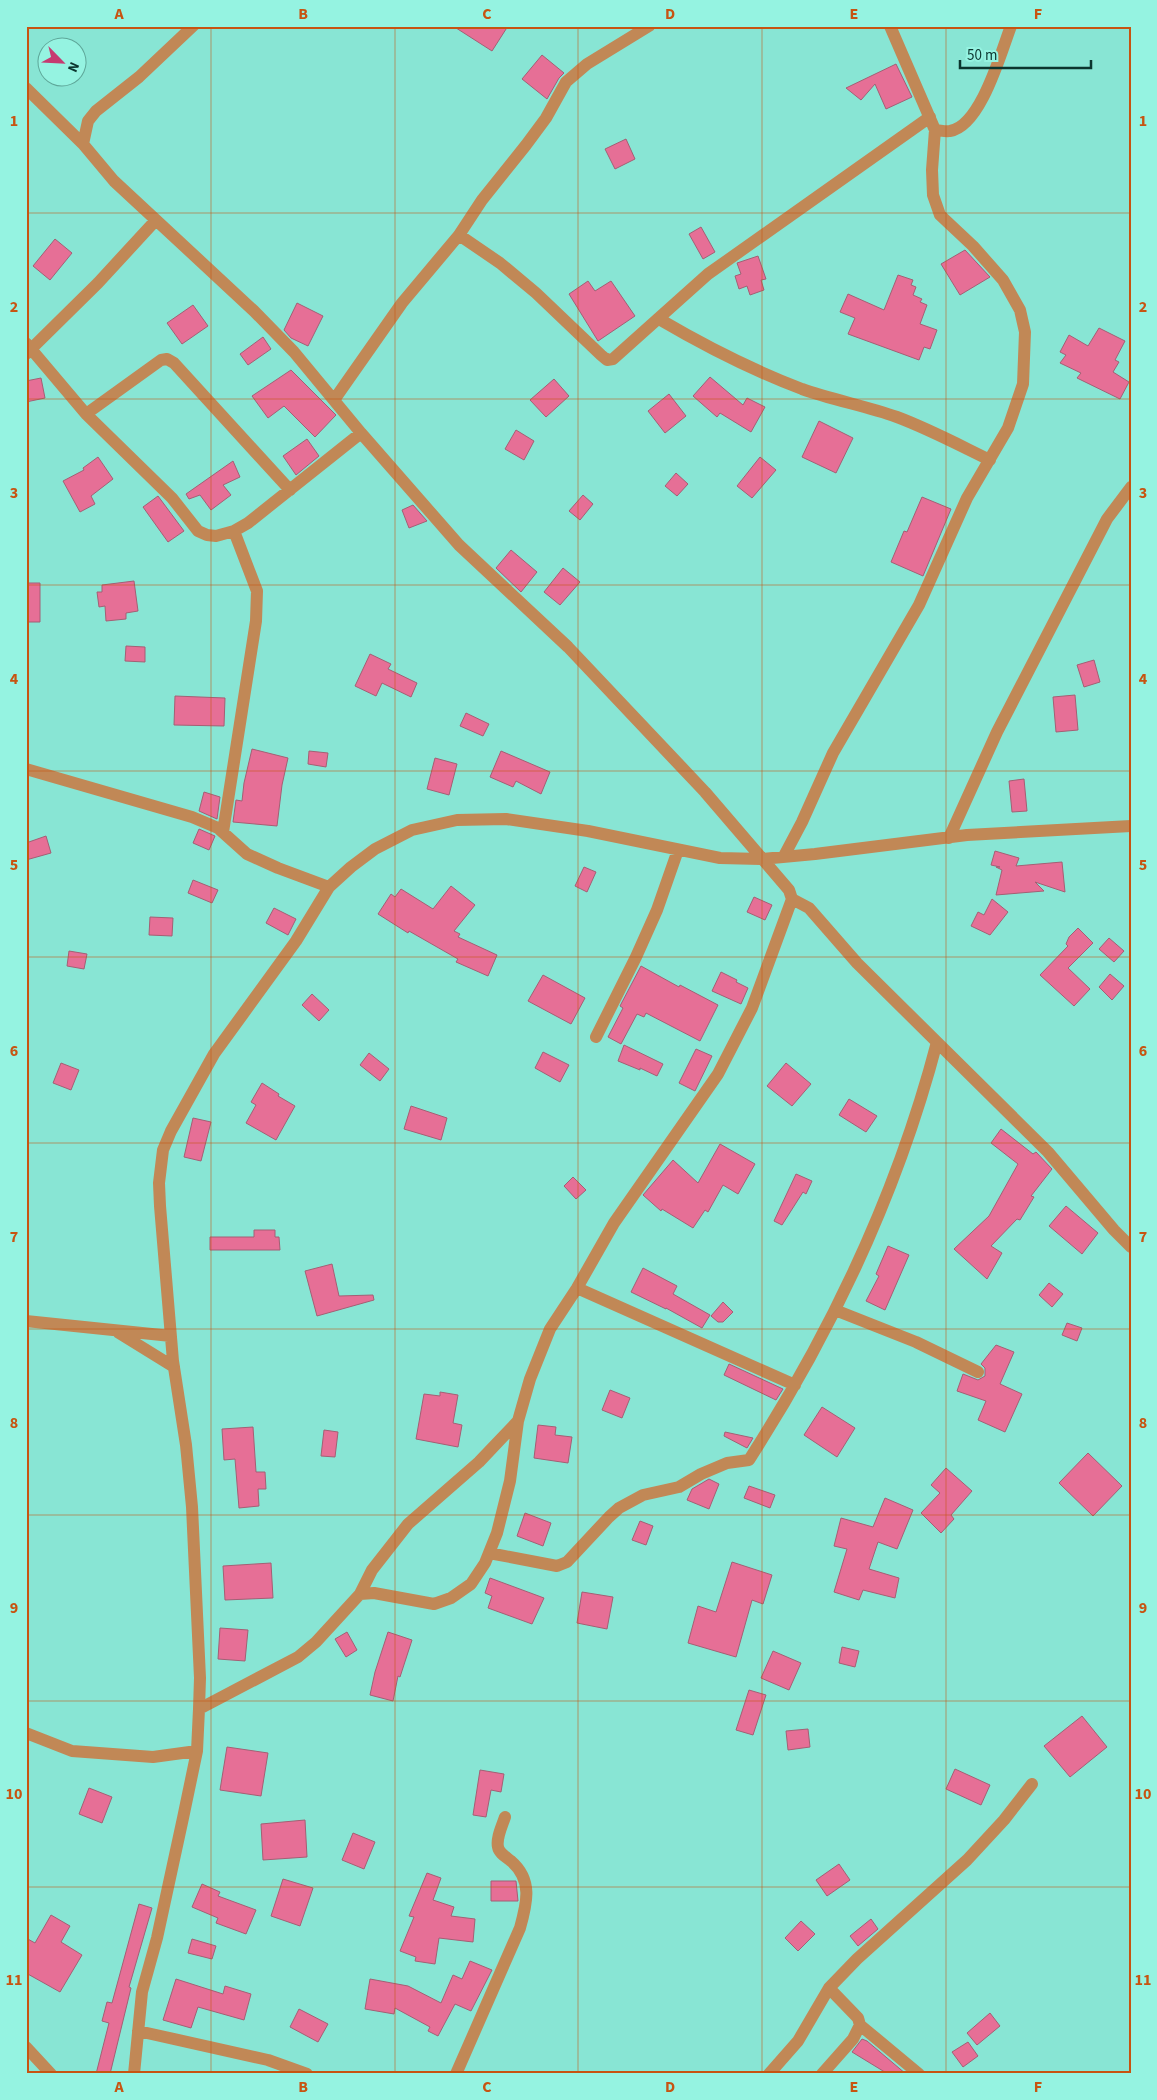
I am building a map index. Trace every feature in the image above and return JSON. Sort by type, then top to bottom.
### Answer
[{"type":"street","points":[[65,126],[88,121],[110,99],[139,77],[193,26]]},
{"type":"street","points":[[334,400],[402,303],[459,235],[486,194],[546,118],[566,82],[587,64],[649,26]]},
{"type":"street","points":[[784,856],[802,822],[832,753],[918,605],[967,498],[1008,428],[1023,384],[1025,332],[1020,310],[1003,280],[973,246],[940,215],[933,195],[932,170],[935,130],[890,26]]},
{"type":"street","points":[[935,130],[951,131],[963,125],[972,116],[984,96],[1011,26]]},
{"type":"street","points":[[26,88],[83,144],[114,181],[254,311],[294,352],[361,433],[459,545],[568,647],[705,792],[750,843],[788,890],[792,899],[809,908],[857,963],[1048,1152],[1131,1247]]},
{"type":"street","points":[[459,235],[500,263],[536,293],[607,360],[613,359],[708,274],[930,117]]},
{"type":"street","points":[[83,144],[88,121]]},
{"type":"street","points":[[156,220],[28,349],[86,414],[172,498],[198,530],[207,535],[216,536],[234,531],[248,523],[361,433]]},
{"type":"street","points":[[659,319],[706,347],[748,367],[803,389],[918,425],[990,460]]},
{"type":"street","points":[[86,414],[161,360],[167,359],[174,363],[290,490]]},
{"type":"street","points":[[949,838],[997,732],[1107,519],[1131,487]]},
{"type":"street","points":[[223,832],[256,621],[257,591],[234,531]]},
{"type":"street","points":[[26,769],[192,817],[218,828],[248,854],[278,868],[328,887]]},
{"type":"street","points":[[134,2074],[142,1992],[169,1886],[197,1751],[200,1678],[192,1507],[186,1445],[174,1367],[160,1206],[163,1150],[171,1131],[214,1054],[296,941],[328,887],[350,867],[375,849],[412,830],[457,820],[506,818],[588,831],[720,858],[762,859],[949,838],[1131,826]]},
{"type":"street","points":[[596,1037],[657,910],[678,850]]},
{"type":"street","points":[[360,1594],[383,1594],[434,1604],[451,1598],[471,1584],[485,1563],[497,1533],[510,1481],[518,1421],[530,1378],[550,1329],[577,1288],[619,1215],[718,1074],[752,1008],[792,899]]},
{"type":"street","points":[[489,1553],[557,1566],[567,1562],[614,1513],[643,1495],[678,1487],[701,1474],[727,1463],[750,1460],[835,1310],[872,1233],[923,1096],[937,1042]]},
{"type":"street","points":[[577,1288],[794,1384]]},
{"type":"street","points":[[835,1310],[916,1342],[978,1372]]},
{"type":"street","points":[[26,1321],[171,1336]]},
{"type":"street","points":[[115,1331],[174,1367]]},
{"type":"street","points":[[199,1709],[298,1656],[316,1642],[360,1594],[372,1570],[408,1524],[480,1462],[518,1421]]},
{"type":"street","points":[[26,1733],[72,1751],[153,1757],[197,1751]]},
{"type":"street","points":[[769,2074],[798,2041],[829,1988],[857,1959],[967,1860],[1004,1820],[1032,1784]]},
{"type":"street","points":[[456,2074],[520,1928],[526,1907],[528,1888],[524,1877],[513,1862],[499,1851],[497,1846],[505,1817]]},
{"type":"street","points":[[829,1988],[858,2018],[860,2025],[920,2074]]},
{"type":"street","points":[[822,2074],[853,2038],[860,2025]]},
{"type":"street","points":[[138,2031],[268,2060],[307,2074]]},
{"type":"street","points":[[26,2046],[51,2074]]},
{"type":"building","points":[[453,26],[508,26],[492,51]]},
{"type":"building","points":[[542,55],[564,73],[547,99],[522,79]]},
{"type":"building","points":[[896,64],[912,97],[886,109],[875,84],[861,100],[846,88]]},
{"type":"building","points":[[626,139],[635,159],[615,169],[605,149]]},
{"type":"building","points":[[701,227],[715,252],[703,259],[689,234]]},
{"type":"building","points":[[55,239],[72,253],[50,280],[33,266]]},
{"type":"building","points":[[965,250],[990,277],[960,295],[941,264]]},
{"type":"building","points":[[758,256],[766,279],[761,280],[764,290],[750,295],[747,286],[739,289],[735,276],[741,274],[737,263]]},
{"type":"building","points":[[898,275],[913,280],[911,285],[916,287],[913,295],[922,299],[920,302],[927,305],[920,324],[937,330],[930,349],[924,347],[919,360],[848,334],[855,318],[840,312],[848,294],[884,310]]},
{"type":"building","points":[[588,281],[595,291],[611,281],[635,316],[598,341],[569,294]]},
{"type":"building","points":[[297,303],[323,316],[308,346],[291,338],[284,330]]},
{"type":"building","points":[[193,305],[208,326],[182,344],[167,323]]},
{"type":"building","points":[[1099,328],[1125,341],[1115,360],[1119,362],[1113,372],[1129,382],[1120,399],[1077,378],[1081,373],[1060,363],[1066,355],[1060,352],[1069,335],[1088,346]]},
{"type":"building","points":[[263,337],[271,349],[248,365],[240,354]]},
{"type":"building","points":[[291,370],[336,415],[315,437],[284,406],[268,418],[252,396]]},
{"type":"building","points":[[710,377],[743,405],[747,398],[765,407],[751,432],[720,413],[717,417],[693,396]]},
{"type":"building","points":[[41,378],[45,398],[26,402],[26,381]]},
{"type":"building","points":[[554,379],[569,396],[546,417],[530,400]]},
{"type":"building","points":[[669,394],[686,416],[665,433],[648,411]]},
{"type":"building","points":[[819,421],[853,438],[836,473],[802,457]]},
{"type":"building","points":[[516,430],[534,441],[524,460],[505,449]]},
{"type":"building","points":[[307,439],[319,456],[296,475],[283,456]]},
{"type":"building","points":[[98,457],[113,479],[91,496],[95,504],[80,512],[63,481],[84,470],[83,468]]},
{"type":"building","points":[[760,457],[776,470],[752,498],[737,486]]},
{"type":"building","points":[[233,461],[240,477],[223,485],[231,495],[211,510],[200,495],[189,499],[186,494]]},
{"type":"building","points":[[676,473],[688,484],[677,496],[665,486]]},
{"type":"building","points":[[583,495],[593,504],[580,520],[569,511]]},
{"type":"building","points":[[158,496],[184,531],[168,542],[143,507]]},
{"type":"building","points":[[922,497],[951,509],[923,576],[891,562],[904,531],[907,532]]},
{"type":"building","points":[[413,505],[427,521],[409,528],[402,510]]},
{"type":"building","points":[[511,550],[537,572],[521,592],[496,568]]},
{"type":"building","points":[[563,568],[580,582],[560,605],[544,592]]},
{"type":"building","points":[[134,581],[138,611],[126,613],[126,619],[106,621],[105,606],[99,607],[97,592],[102,592],[102,585]]},
{"type":"building","points":[[26,583],[40,583],[40,622],[26,622]]},
{"type":"building","points":[[126,646],[145,647],[145,662],[125,661]]},
{"type":"building","points":[[370,654],[391,664],[388,669],[417,683],[411,697],[382,683],[376,696],[355,686]]},
{"type":"building","points":[[1094,660],[1100,682],[1084,687],[1077,665]]},
{"type":"building","points":[[1075,695],[1078,730],[1056,732],[1053,697]]},
{"type":"building","points":[[175,696],[225,698],[224,726],[174,725]]},
{"type":"building","points":[[466,713],[489,724],[483,736],[460,726]]},
{"type":"building","points":[[252,749],[288,758],[282,785],[277,826],[233,822],[236,800],[242,801]]},
{"type":"building","points":[[309,751],[328,753],[326,767],[308,764]]},
{"type":"building","points":[[501,751],[550,772],[541,794],[516,781],[513,787],[490,777]]},
{"type":"building","points":[[435,758],[457,764],[449,795],[427,789]]},
{"type":"building","points":[[1024,779],[1027,811],[1012,812],[1009,781]]},
{"type":"building","points":[[204,792],[220,797],[217,819],[199,811]]},
{"type":"building","points":[[199,829],[215,836],[209,850],[193,843]]},
{"type":"building","points":[[46,836],[51,853],[26,860],[26,843]]},
{"type":"building","points":[[995,851],[1019,858],[1016,866],[1062,862],[1065,892],[1035,882],[1044,891],[996,895],[1002,870],[996,867],[1000,867],[991,865]]},
{"type":"building","points":[[584,867],[596,872],[587,892],[575,886]]},
{"type":"building","points":[[193,880],[218,890],[212,903],[188,893]]},
{"type":"building","points":[[451,886],[475,905],[454,931],[460,934],[458,937],[497,955],[488,976],[456,962],[458,959],[409,931],[408,933],[378,914],[391,894],[395,897],[401,889],[433,909]]},
{"type":"building","points":[[754,897],[772,905],[765,920],[747,912]]},
{"type":"building","points":[[992,899],[1008,912],[990,935],[971,926],[978,912],[984,915]]},
{"type":"building","points":[[274,908],[296,919],[288,935],[266,923]]},
{"type":"building","points":[[150,917],[173,918],[172,936],[149,935]]},
{"type":"building","points":[[1078,928],[1093,943],[1068,968],[1090,989],[1074,1006],[1040,975],[1068,946],[1066,944],[1069,937]]},
{"type":"building","points":[[1109,938],[1124,951],[1114,962],[1099,949]]},
{"type":"building","points":[[69,951],[87,954],[84,969],[67,966]]},
{"type":"building","points":[[641,966],[679,987],[680,985],[718,1005],[700,1041],[646,1013],[644,1017],[637,1014],[621,1044],[608,1037],[623,1008],[620,1006]]},
{"type":"building","points":[[721,972],[748,988],[741,1004],[712,991]]},
{"type":"building","points":[[1110,974],[1124,986],[1112,1000],[1099,987]]},
{"type":"building","points":[[543,975],[585,998],[571,1024],[528,1001]]},
{"type":"building","points":[[312,994],[329,1010],[319,1021],[302,1005]]},
{"type":"building","points":[[624,1045],[663,1064],[657,1076],[618,1061]]},
{"type":"building","points":[[696,1049],[712,1056],[695,1091],[679,1083]]},
{"type":"building","points":[[543,1052],[569,1065],[560,1082],[535,1068]]},
{"type":"building","points":[[369,1053],[389,1069],[380,1081],[360,1065]]},
{"type":"building","points":[[61,1063],[79,1070],[71,1090],[53,1083]]},
{"type":"building","points":[[786,1063],[811,1084],[792,1106],[767,1086]]},
{"type":"building","points":[[262,1083],[279,1094],[278,1096],[295,1106],[276,1140],[246,1123],[256,1105],[251,1102]]},
{"type":"building","points":[[849,1099],[877,1116],[866,1132],[839,1115]]},
{"type":"building","points":[[411,1106],[447,1118],[441,1140],[404,1129]]},
{"type":"building","points":[[193,1118],[211,1122],[201,1161],[184,1157]]},
{"type":"building","points":[[1001,1129],[1033,1154],[1036,1152],[1052,1169],[1031,1196],[1034,1197],[1020,1220],[1017,1219],[991,1246],[1002,1253],[987,1279],[954,1249],[989,1216],[1018,1164],[991,1143]]},
{"type":"building","points":[[720,1144],[755,1164],[738,1194],[723,1185],[708,1212],[705,1210],[693,1228],[662,1209],[661,1211],[643,1195],[673,1160],[698,1183]]},
{"type":"building","points":[[796,1174],[812,1181],[806,1194],[803,1192],[782,1225],[774,1221]]},
{"type":"building","points":[[573,1177],[586,1190],[576,1199],[564,1186]]},
{"type":"building","points":[[1066,1206],[1098,1233],[1082,1254],[1049,1226]]},
{"type":"building","points":[[254,1230],[275,1230],[275,1237],[279,1237],[280,1250],[210,1250],[210,1237],[254,1237]]},
{"type":"building","points":[[888,1246],[909,1255],[885,1310],[866,1301],[879,1276],[876,1274]]},
{"type":"building","points":[[332,1264],[339,1296],[373,1295],[374,1300],[317,1316],[305,1271]]},
{"type":"building","points":[[643,1268],[677,1286],[673,1294],[710,1315],[702,1328],[666,1308],[631,1292]]},
{"type":"building","points":[[1049,1283],[1063,1294],[1052,1307],[1039,1295]]},
{"type":"building","points":[[723,1302],[733,1312],[723,1322],[718,1322],[711,1316]]},
{"type":"building","points":[[1067,1323],[1082,1328],[1077,1341],[1062,1335]]},
{"type":"building","points":[[996,1345],[1014,1352],[1000,1384],[1022,1394],[1005,1432],[978,1420],[986,1401],[957,1391],[963,1374],[978,1380],[985,1376],[985,1368],[981,1364]]},
{"type":"building","points":[[729,1364],[783,1389],[776,1400],[724,1375]]},
{"type":"building","points":[[610,1390],[630,1398],[622,1418],[602,1410]]},
{"type":"building","points":[[440,1392],[458,1395],[453,1423],[462,1425],[458,1447],[416,1439],[424,1394],[440,1396]]},
{"type":"building","points":[[822,1407],[855,1428],[837,1457],[804,1435]]},
{"type":"building","points":[[538,1425],[556,1427],[555,1435],[572,1437],[568,1463],[534,1458]]},
{"type":"building","points":[[253,1427],[256,1472],[265,1472],[266,1489],[258,1489],[259,1506],[239,1508],[235,1459],[224,1460],[222,1429]]},
{"type":"building","points":[[324,1430],[338,1432],[335,1457],[321,1456]]},
{"type":"building","points":[[725,1432],[753,1438],[747,1448],[724,1436]]},
{"type":"building","points":[[1088,1453],[1122,1486],[1093,1516],[1059,1483]]},
{"type":"building","points":[[946,1468],[972,1491],[951,1515],[954,1519],[941,1533],[921,1513],[940,1493],[931,1485]]},
{"type":"building","points":[[709,1479],[719,1484],[709,1509],[687,1500],[692,1489]]},
{"type":"building","points":[[749,1486],[775,1495],[770,1508],[744,1498]]},
{"type":"building","points":[[885,1498],[913,1510],[897,1549],[878,1542],[869,1569],[899,1578],[895,1598],[863,1590],[859,1600],[834,1592],[847,1549],[834,1546],[841,1518],[873,1527]]},
{"type":"building","points":[[525,1513],[551,1523],[543,1546],[517,1536]]},
{"type":"building","points":[[640,1521],[653,1526],[646,1545],[632,1540]]},
{"type":"building","points":[[732,1562],[772,1575],[763,1604],[752,1600],[736,1657],[688,1643],[698,1606],[716,1612]]},
{"type":"building","points":[[271,1563],[273,1598],[225,1600],[223,1566]]},
{"type":"building","points":[[490,1578],[544,1598],[532,1624],[488,1608],[492,1596],[485,1593]]},
{"type":"building","points":[[582,1592],[613,1597],[607,1629],[577,1623]]},
{"type":"building","points":[[220,1628],[248,1630],[245,1661],[218,1659]]},
{"type":"building","points":[[347,1632],[357,1650],[346,1657],[335,1639]]},
{"type":"building","points":[[388,1632],[412,1640],[400,1677],[398,1676],[393,1701],[370,1695],[375,1672]]},
{"type":"building","points":[[842,1647],[859,1651],[855,1667],[839,1663]]},
{"type":"building","points":[[773,1651],[801,1663],[789,1690],[761,1678]]},
{"type":"building","points":[[749,1690],[766,1695],[753,1735],[736,1730]]},
{"type":"building","points":[[1082,1716],[1107,1747],[1070,1777],[1044,1746]]},
{"type":"building","points":[[808,1729],[810,1747],[788,1750],[786,1731]]},
{"type":"building","points":[[227,1747],[268,1753],[261,1796],[220,1790]]},
{"type":"building","points":[[955,1769],[990,1785],[981,1805],[946,1789]]},
{"type":"building","points":[[480,1770],[504,1774],[501,1792],[491,1790],[486,1817],[473,1815]]},
{"type":"building","points":[[89,1788],[112,1797],[102,1823],[79,1814]]},
{"type":"building","points":[[305,1820],[307,1857],[263,1860],[261,1824]]},
{"type":"building","points":[[353,1833],[375,1842],[364,1869],[342,1860]]},
{"type":"building","points":[[839,1864],[850,1880],[827,1896],[816,1880]]},
{"type":"building","points":[[427,1873],[441,1878],[433,1900],[454,1907],[451,1916],[475,1919],[473,1942],[439,1938],[435,1964],[415,1961],[416,1957],[400,1951],[414,1917],[409,1916]]},
{"type":"building","points":[[283,1879],[313,1888],[300,1926],[271,1916]]},
{"type":"building","points":[[491,1881],[516,1881],[518,1901],[491,1901]]},
{"type":"building","points":[[202,1884],[220,1892],[218,1896],[256,1910],[246,1934],[216,1923],[218,1918],[192,1907]]},
{"type":"building","points":[[139,1904],[152,1908],[129,1987],[131,1988],[110,2074],[96,2074],[109,2023],[102,2021],[107,2002],[112,2003]]},
{"type":"building","points":[[51,1915],[70,1926],[61,1942],[82,1955],[60,1992],[26,1973],[26,1938],[35,1943]]},
{"type":"building","points":[[871,1919],[878,1929],[858,1946],[850,1936]]},
{"type":"building","points":[[801,1921],[815,1934],[798,1951],[785,1938]]},
{"type":"building","points":[[192,1939],[216,1946],[212,1959],[188,1953]]},
{"type":"building","points":[[470,1961],[492,1970],[471,2011],[455,2004],[438,2036],[428,2031],[430,2027],[395,2008],[394,2014],[365,2009],[370,1979],[408,1986],[441,2003],[453,1975],[462,1979]]},
{"type":"building","points":[[176,1979],[223,1994],[225,1986],[251,1994],[244,2020],[198,2007],[191,2028],[163,2020]]},
{"type":"building","points":[[299,2009],[328,2024],[318,2042],[290,2027]]},
{"type":"building","points":[[990,2013],[1000,2026],[977,2045],[967,2033]]},
{"type":"building","points":[[862,2039],[867,2041],[906,2074],[888,2074],[852,2052]]},
{"type":"building","points":[[968,2042],[978,2056],[963,2067],[952,2052]]}]
